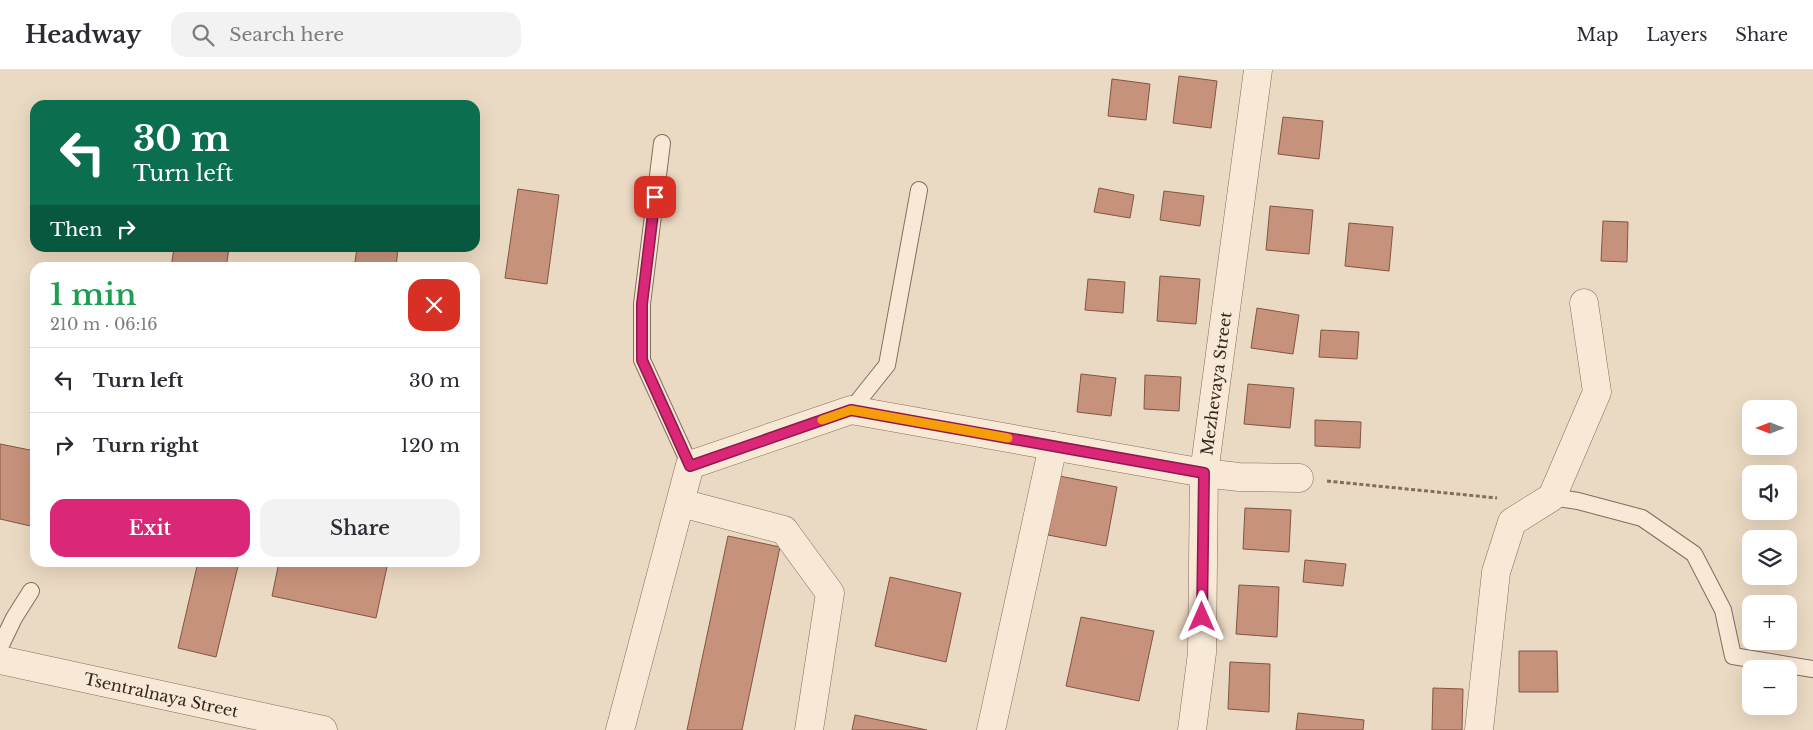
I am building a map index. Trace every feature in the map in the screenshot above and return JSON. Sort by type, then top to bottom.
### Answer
[{"type":"street","name":"Mezhevaya Street","points":[[1192,730],[1202,653],[1204,473],[1258,70]]},
{"type":"street","points":[[1479,730],[1496,572],[1512,522],[1552,497],[1597,392],[1584,303]]},
{"type":"street","points":[[620,730],[690,466],[851,410],[1204,473],[1239,477],[1299,478]]},
{"type":"street","points":[[991,730],[1053,446]]},
{"type":"street","points":[[681,503],[784,530],[830,594],[809,730]]},
{"type":"street","name":"Tsentralnaya Street","points":[[0,660],[310,729]]},
{"type":"lane","points":[[662,143],[642,304],[642,360],[690,466]]},
{"type":"lane","points":[[851,410],[887,365],[919,190]]},
{"type":"lane","points":[[1552,497],[1578,501],[1642,518],[1694,554],[1723,610],[1733,656],[1813,669]]},
{"type":"lane","points":[[0,647],[14,618],[31,591]]},
{"type":"path","points":[[1299,478],[1506,498]]},
{"type":"building","points":[[1179,76],[1217,81],[1211,128],[1173,123]]},
{"type":"building","points":[[1112,79],[1150,84],[1146,120],[1108,116]]},
{"type":"building","points":[[1283,117],[1323,121],[1319,159],[1278,154]]},
{"type":"building","points":[[1099,188],[1134,195],[1130,218],[1094,212]]},
{"type":"building","points":[[518,189],[559,195],[547,284],[505,278]]},
{"type":"building","points":[[1164,191],[1204,196],[1200,226],[1160,220]]},
{"type":"building","points":[[1270,206],[1313,210],[1309,254],[1266,250]]},
{"type":"building","points":[[1603,221],[1628,222],[1627,262],[1601,261]]},
{"type":"building","points":[[1349,223],[1393,227],[1389,271],[1345,266]]},
{"type":"building","points":[[173,252],[228,252],[227,262],[172,262]]},
{"type":"building","points":[[356,252],[398,252],[397,262],[355,262]]},
{"type":"building","points":[[1160,276],[1200,279],[1196,324],[1157,321]]},
{"type":"building","points":[[1088,279],[1125,282],[1123,313],[1085,310]]},
{"type":"building","points":[[1257,308],[1299,315],[1293,354],[1251,348]]},
{"type":"building","points":[[1321,330],[1359,332],[1357,359],[1319,357]]},
{"type":"building","points":[[1081,374],[1116,378],[1111,416],[1077,412]]},
{"type":"building","points":[[1145,375],[1181,377],[1179,411],[1144,409]]},
{"type":"building","points":[[1248,384],[1294,388],[1290,428],[1244,424]]},
{"type":"building","points":[[1315,420],[1361,422],[1360,448],[1315,446]]},
{"type":"building","points":[[0,444],[30,450],[30,526],[0,519]]},
{"type":"building","points":[[1059,476],[1117,487],[1106,546],[1048,535]]},
{"type":"building","points":[[1245,508],[1291,510],[1289,552],[1243,549]]},
{"type":"building","points":[[728,536],[780,547],[742,730],[687,730]]},
{"type":"building","points":[[1305,560],[1346,564],[1343,586],[1303,582]]},
{"type":"building","points":[[197,567],[238,567],[216,657],[178,648]]},
{"type":"building","points":[[278,567],[387,567],[376,618],[272,596]]},
{"type":"building","points":[[890,577],[961,593],[946,662],[875,646]]},
{"type":"building","points":[[1239,585],[1279,587],[1277,637],[1236,634]]},
{"type":"building","points":[[1081,617],[1154,631],[1139,701],[1066,686]]},
{"type":"building","points":[[1519,651],[1557,651],[1558,692],[1519,692]]},
{"type":"building","points":[[1230,662],[1270,664],[1269,712],[1228,709]]},
{"type":"building","points":[[1433,688],[1463,689],[1462,730],[1432,730]]},
{"type":"building","points":[[1298,713],[1364,720],[1363,730],[1296,730]]},
{"type":"building","points":[[855,715],[927,730],[852,730]]},
{"type":"slow traffic","points":[[822,420],[851,410],[1008,438]]},
{"type":"route","points":[[655,197],[642,304],[642,360],[690,466],[851,410],[1204,473],[1202,617]]}]
